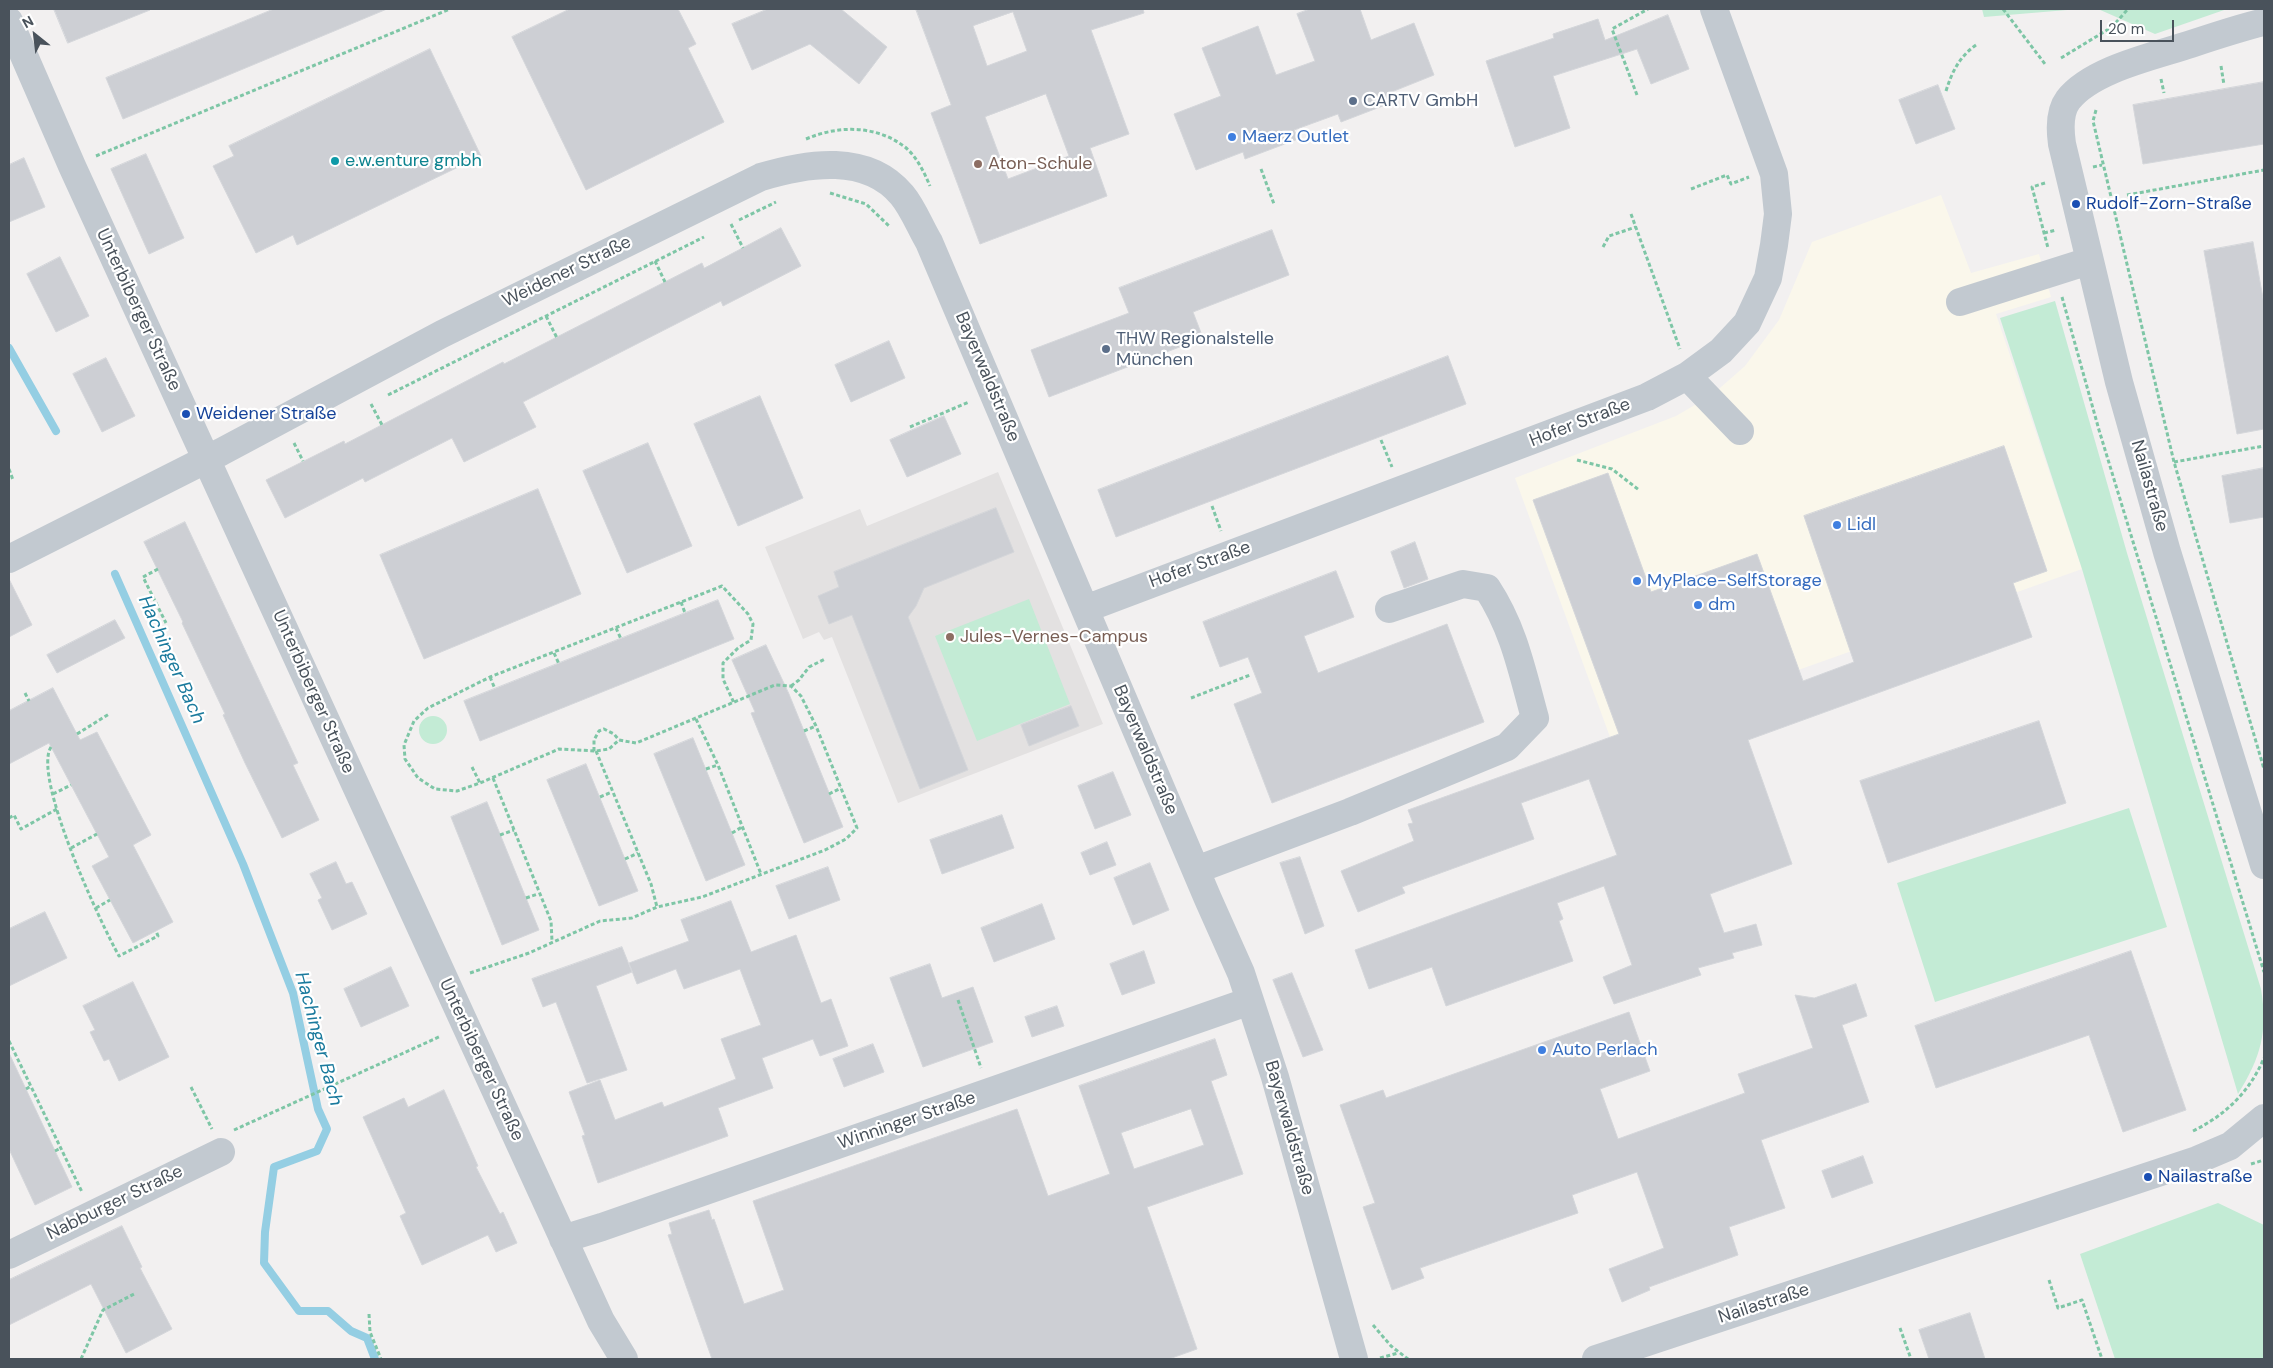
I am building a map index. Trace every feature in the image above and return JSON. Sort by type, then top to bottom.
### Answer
[{"type":"street","name":"Hofer Straße","points":[[1085,609],[1638,401],[1687,376],[1721,351],[1747,323],[1768,278],[1778,214],[1774,174],[1714,9]]},
{"type":"street","name":"Unterbiberger Straße","points":[[9,21],[72,166],[445,983],[602,1321],[624,1359]]},
{"type":"street","name":"Nailastraße","points":[[2264,22],[2134,62],[2079,87],[2066,102],[2060,124],[2062,144],[2119,382],[2164,542],[2264,865]]},
{"type":"street","name":"Weidener Straße","points":[[9,559],[206,459],[442,334],[761,177],[786,169],[813,165],[853,167],[871,171]]},
{"type":"street","name":"Bayerwaldstraße","points":[[871,171],[888,181],[902,196],[929,242],[1241,973],[1285,1109],[1354,1359]]},
{"type":"street","points":[[1960,302],[2089,262]]},
{"type":"street","points":[[1687,376],[1740,431]]},
{"type":"street","points":[[1196,870],[1350,812],[1507,747],[1535,718],[1517,650],[1503,612],[1487,588],[1463,584],[1389,609]]},
{"type":"street","name":"Winninger Straße","points":[[563,1239],[602,1228],[1250,1000]]},
{"type":"street","name":"Nailastraße","points":[[1596,1359],[2197,1160],[2230,1146],[2264,1118]]},
{"type":"street","name":"Nabburger Straße","points":[[9,1255],[220,1139]]},
{"type":"path","points":[[72,166],[450,9]]},
{"type":"path","points":[[1637,94],[1612,29],[1648,9]]},
{"type":"path","points":[[2003,9],[2045,64]]},
{"type":"path","points":[[2061,58],[2112,27],[2128,9]]},
{"type":"path","points":[[1946,92],[1952,70],[1966,52],[1976,46]]},
{"type":"path","points":[[2221,66],[2224,85]]},
{"type":"path","points":[[2160,76],[2164,93]]},
{"type":"path","points":[[2097,108],[2092,121],[2174,462],[2264,769]]},
{"type":"path","points":[[1261,169],[1274,204]]},
{"type":"path","points":[[2127,195],[2264,170]]},
{"type":"path","points":[[1691,188],[1727,175],[1731,184],[1749,177]]},
{"type":"path","points":[[827,192],[866,204],[892,229]]},
{"type":"path","points":[[722,228],[782,199]]},
{"type":"path","points":[[1631,214],[1681,351],[1687,376]]},
{"type":"path","points":[[731,224],[743,248]]},
{"type":"path","points":[[1603,247],[1609,236],[1636,227]]},
{"type":"path","points":[[362,408],[706,236]]},
{"type":"path","points":[[655,261],[665,282]]},
{"type":"path","points":[[546,316],[557,338]]},
{"type":"path","points":[[910,427],[971,401],[975,410]]},
{"type":"path","points":[[371,404],[382,425]]},
{"type":"path","points":[[284,447],[302,438]]},
{"type":"path","points":[[293,442],[303,461]]},
{"type":"path","points":[[2174,462],[2264,446]]},
{"type":"path","points":[[1577,460],[1612,469],[1639,490]]},
{"type":"path","points":[[9,469],[13,480]]},
{"type":"path","points":[[158,569],[142,577],[166,623]]},
{"type":"path","points":[[619,740],[609,749],[595,751],[559,749],[480,783],[457,790],[434,789],[418,778],[406,759],[404,745],[414,721],[428,708],[490,677],[722,586],[748,614],[753,624],[751,640],[738,648],[723,664],[723,679],[734,703]]},
{"type":"path","points":[[681,602],[685,613]]},
{"type":"path","points":[[616,628],[621,639]]},
{"type":"path","points":[[554,652],[558,664]]},
{"type":"path","points":[[657,908],[651,884],[595,751],[594,740],[599,731],[604,729],[619,740],[636,742],[775,685],[791,686],[800,680],[809,667],[826,659]]},
{"type":"path","points":[[1191,698],[1250,675]]},
{"type":"path","points":[[490,677],[495,689]]},
{"type":"path","points":[[445,983],[529,953],[600,921],[632,918],[657,908],[702,897],[825,850],[846,839],[857,828],[816,726],[801,696],[791,686]]},
{"type":"path","points":[[25,693],[29,701]]},
{"type":"path","points":[[77,734],[109,714]]},
{"type":"path","points":[[696,719],[718,765],[761,874]]},
{"type":"path","points":[[804,731],[816,726]]},
{"type":"path","points":[[52,747],[48,752],[47,772],[57,809],[96,908],[119,956],[158,936],[156,931]]},
{"type":"path","points":[[706,770],[718,765]]},
{"type":"path","points":[[472,767],[480,783]]},
{"type":"path","points":[[492,778],[538,894],[551,921],[552,941]]},
{"type":"path","points":[[53,794],[71,785]]},
{"type":"path","points":[[829,794],[841,788]]},
{"type":"path","points":[[600,796],[612,792]]},
{"type":"path","points":[[9,818],[14,815],[21,829],[57,809]]},
{"type":"path","points":[[732,832],[742,828]]},
{"type":"path","points":[[500,835],[514,830]]},
{"type":"path","points":[[71,848],[97,834]]},
{"type":"path","points":[[625,859],[638,854]]},
{"type":"path","points":[[526,898],[538,894]]},
{"type":"path","points":[[96,908],[110,900]]},
{"type":"path","points":[[958,1000],[990,1092]]},
{"type":"path","points":[[191,1087],[220,1139],[329,1086],[441,1036]]},
{"type":"path","points":[[9,1041],[82,1193]]},
{"type":"path","points":[[2190,1132],[2224,1113],[2243,1094],[2264,1058]]},
{"type":"path","points":[[26,1089],[31,1086]]},
{"type":"path","points":[[55,1151],[61,1148]]},
{"type":"path","points":[[2049,1280],[2058,1308],[2082,1300],[2102,1359]]},
{"type":"path","points":[[84,1359],[103,1310],[136,1292]]},
{"type":"path","points":[[369,1314],[370,1332],[381,1359]]},
{"type":"path","points":[[1900,1328],[1911,1359]]},
{"type":"path","points":[[1377,1359],[1399,1353]]},
{"type":"shaded area","points":[[1941,195],[1971,273],[2039,254],[2051,297],[1996,314],[2082,569],[1610,737],[1515,478],[1676,416],[1712,395],[1745,366],[1779,320],[1812,242]]},
{"type":"shaded area","name":"Jules-Vernes-Campus","points":[[998,472],[1103,724],[898,803],[832,637],[824,640],[819,632],[803,639],[765,547],[860,509],[867,526]]},
{"type":"green space","points":[[1982,9],[2079,9],[1984,17]]},
{"type":"green space","points":[[2098,9],[2227,9],[2155,34]]},
{"type":"green space","points":[[2055,301],[2127,553],[2261,989],[2264,1018],[2261,1044],[2252,1068],[2238,1094],[2082,569],[2000,318]]},
{"type":"green space","points":[[1029,599],[1070,704],[977,741],[935,636]]},
{"type":"green space","points":[[433,716],[443,720],[447,730],[443,740],[433,744],[423,740],[419,730],[423,720]]},
{"type":"green space","points":[[2129,808],[2167,927],[1935,1002],[1897,883]]},
{"type":"green space","points":[[2218,1203],[2264,1225],[2264,1359],[2115,1359],[2080,1254]]},
{"type":"building","points":[[54,9],[150,9],[150,10],[68,43]]},
{"type":"building","points":[[274,9],[387,9],[123,119],[106,78]]},
{"type":"building","points":[[570,9],[678,9],[696,44],[688,48],[724,122],[586,190],[512,37]]},
{"type":"building","points":[[768,9],[841,9],[887,47],[859,84],[810,44],[752,70],[732,24]]},
{"type":"building","points":[[916,9],[1143,9],[1144,13],[1091,30],[1129,134],[1090,148],[1107,196],[980,244],[931,113],[951,105]],"holes":[[[1013,12],[1027,51],[987,66],[973,26]],[[1046,94],[1069,156],[1008,179],[985,117]]]},
{"type":"building","points":[[1310,9],[1360,9],[1371,40],[1414,23],[1434,75],[1389,93],[1393,102],[1341,122],[1338,114],[1294,130],[1298,139],[1245,159],[1243,152],[1196,170],[1174,114],[1221,96],[1202,48],[1258,26],[1276,75],[1315,61],[1297,14]]},
{"type":"building","points":[[1668,15],[1689,69],[1651,84],[1637,49],[1553,76],[1570,128],[1515,147],[1486,61],[1554,38],[1553,34],[1598,19],[1605,40]]},
{"type":"building","name":"e.w.enture gmbh","points":[[430,49],[481,156],[297,245],[293,235],[256,253],[213,166],[234,156],[229,146]]},
{"type":"building","points":[[2264,82],[2264,144],[2143,164],[2133,105]]},
{"type":"building","points":[[1938,85],[1955,129],[1916,144],[1899,100]]},
{"type":"building","points":[[146,154],[184,238],[149,254],[111,169]]},
{"type":"building","points":[[24,158],[45,207],[9,222],[9,165]]},
{"type":"building","points":[[781,228],[801,266],[723,306],[721,301],[523,402],[536,427],[464,462],[452,438],[365,482],[363,478],[285,518],[266,480],[344,441],[345,444],[503,362],[504,364],[702,263],[704,268]]},
{"type":"building","points":[[1272,230],[1289,275],[1193,312],[1203,338],[1049,397],[1031,350],[1129,313],[1119,288]]},
{"type":"building","points":[[2253,242],[2264,304],[2264,429],[2237,434],[2204,251]]},
{"type":"building","points":[[60,257],[89,316],[56,332],[27,274]]},
{"type":"building","points":[[889,341],[905,378],[851,402],[835,365]]},
{"type":"building","points":[[1448,356],[1466,404],[1116,537],[1098,490]]},
{"type":"building","points":[[106,358],[135,416],[102,432],[73,374]]},
{"type":"building","points":[[760,396],[803,498],[738,526],[694,424]]},
{"type":"building","points":[[944,416],[961,454],[907,477],[890,440]]},
{"type":"building","points":[[648,443],[692,546],[627,573],[583,471]]},
{"type":"building","points":[[2004,446],[2047,571],[2013,583],[2032,637],[1748,740],[1792,864],[1710,894],[1724,933],[1756,924],[1762,945],[1732,953],[1734,958],[1698,968],[1701,975],[1614,1004],[1603,977],[1632,965],[1604,886],[1557,903],[1563,919],[1559,921],[1573,961],[1446,1006],[1432,967],[1369,989],[1355,950],[1617,855],[1589,779],[1521,803],[1534,839],[1402,887],[1405,893],[1358,912],[1341,871],[1414,841],[1408,824],[1413,823],[1408,810],[1619,734],[1533,500],[1608,473],[1651,592],[1757,554],[1803,681],[1854,662],[1804,516]]},
{"type":"building","points":[[2264,468],[2264,517],[2230,523],[2222,476]]},
{"type":"building","points":[[538,489],[581,594],[424,659],[380,555]]},
{"type":"building","points":[[996,508],[1014,552],[924,588],[916,606],[908,617],[968,770],[920,789],[852,615],[829,624],[818,596],[839,587],[834,572]]},
{"type":"building","points":[[185,522],[298,763],[293,765],[319,820],[282,838],[245,763],[183,622],[144,542]]},
{"type":"building","points":[[1415,542],[1428,579],[1404,588],[1391,552]]},
{"type":"building","points":[[1336,571],[1354,617],[1304,636],[1318,673],[1447,624],[1484,722],[1272,803],[1234,704],[1262,693],[1248,657],[1220,667],[1203,622]]},
{"type":"building","points":[[9,579],[32,625],[9,637]]},
{"type":"building","points":[[718,600],[734,639],[480,741],[464,701]]},
{"type":"building","points":[[115,620],[125,638],[57,673],[47,655]]},
{"type":"building","points":[[766,645],[789,694],[843,827],[804,843],[751,713],[755,712],[732,660]]},
{"type":"building","points":[[53,688],[80,740],[97,732],[151,835],[133,845],[173,922],[133,943],[92,866],[109,857],[49,743],[9,764],[9,711]]},
{"type":"building","points":[[1071,706],[1079,726],[1029,746],[1021,725]]},
{"type":"building","points":[[2039,721],[2066,803],[1888,863],[1860,781]]},
{"type":"building","points":[[693,738],[745,865],[706,881],[654,754]]},
{"type":"building","points":[[586,764],[638,891],[599,906],[547,780]]},
{"type":"building","points":[[1113,772],[1131,815],[1095,829],[1078,786]]},
{"type":"building","points":[[487,802],[539,930],[502,945],[451,817]]},
{"type":"building","points":[[1002,815],[1014,848],[942,874],[930,840]]},
{"type":"building","points":[[1107,842],[1116,865],[1090,875],[1081,853]]},
{"type":"building","points":[[1300,857],[1324,926],[1305,934],[1280,863]]},
{"type":"building","points":[[336,862],[346,884],[352,882],[367,914],[332,930],[318,900],[322,898],[310,874]]},
{"type":"building","points":[[1150,863],[1169,910],[1133,925],[1114,878]]},
{"type":"building","points":[[828,867],[840,900],[789,919],[776,886]]},
{"type":"building","points":[[731,901],[751,952],[796,935],[821,1003],[831,999],[848,1046],[820,1056],[813,1039],[762,1058],[773,1088],[718,1108],[728,1136],[598,1183],[582,1136],[585,1135],[569,1092],[600,1080],[615,1120],[662,1102],[664,1107],[736,1079],[721,1039],[761,1025],[740,969],[684,989],[676,969],[637,984],[629,963],[689,941],[681,920]]},
{"type":"building","points":[[1042,904],[1055,939],[994,962],[981,928]]},
{"type":"building","points":[[45,912],[67,958],[9,986],[9,929]]},
{"type":"building","points":[[622,947],[632,972],[596,986],[627,1070],[587,1083],[556,1002],[543,1007],[532,979]]},
{"type":"building","points":[[1144,951],[1155,983],[1122,995],[1110,964]]},
{"type":"building","points":[[2131,951],[2186,1110],[2123,1132],[2089,1035],[1936,1088],[1915,1026]]},
{"type":"building","points":[[930,964],[942,998],[973,987],[993,1042],[923,1067],[890,978]]},
{"type":"building","points":[[391,967],[409,1006],[361,1027],[344,989]]},
{"type":"building","points":[[1292,973],[1323,1050],[1303,1057],[1273,980]]},
{"type":"building","points":[[133,982],[169,1057],[119,1081],[109,1059],[104,1061],[90,1032],[95,1030],[83,1006]]},
{"type":"building","points":[[1856,984],[1867,1016],[1842,1025],[1869,1102],[1761,1140],[1785,1208],[1729,1227],[1738,1255],[1649,1287],[1650,1290],[1622,1302],[1609,1269],[1664,1248],[1637,1172],[1572,1195],[1578,1213],[1420,1268],[1424,1278],[1392,1290],[1363,1207],[1375,1203],[1340,1105],[1383,1090],[1386,1098],[1629,1012],[1650,1071],[1600,1089],[1618,1139],[1745,1093],[1738,1074],[1813,1048],[1795,995],[1814,998]]},
{"type":"building","points":[[1057,1006],[1064,1026],[1032,1037],[1025,1017]]},
{"type":"building","points":[[1215,1039],[1227,1075],[1211,1081],[1243,1174],[1147,1207],[1197,1349],[1169,1359],[712,1359],[668,1235],[672,1234],[669,1223],[709,1210],[712,1220],[714,1219],[744,1304],[784,1290],[753,1201],[1017,1109],[1048,1196],[1110,1174],[1079,1086]],"holes":[[[1191,1109],[1204,1145],[1134,1169],[1121,1133]]]},
{"type":"building","points":[[873,1044],[884,1072],[844,1087],[833,1059]]},
{"type":"building","points":[[9,1053],[72,1187],[35,1205],[9,1149]]},
{"type":"building","points":[[444,1090],[478,1166],[476,1167],[500,1214],[503,1212],[517,1243],[496,1252],[488,1235],[422,1265],[400,1216],[406,1213],[363,1117],[404,1098],[408,1107]]},
{"type":"building","points":[[1863,1156],[1873,1183],[1832,1198],[1822,1171]]},
{"type":"building","points":[[122,1226],[142,1267],[140,1268],[172,1329],[126,1353],[91,1284],[9,1325],[9,1280]]},
{"type":"building","points":[[1970,1313],[1985,1359],[1929,1359],[1919,1330]]},
{"type":"waterway","name":"Hachinger Bach","points":[[9,348],[56,431]]},
{"type":"waterway","name":"Hachinger Bach","points":[[115,574],[243,864],[293,993],[318,1109],[327,1129],[317,1151],[274,1167],[265,1232],[264,1263],[299,1311],[328,1311],[351,1331],[367,1338],[375,1359]]},
{"type":"place","name":"CARTV GmbH","points":[[1353,101]]},
{"type":"place","name":"Maerz Outlet","points":[[1232,137]]},
{"type":"place","name":"e.w.enture gmbh","points":[[335,161]]},
{"type":"place","name":"Aton-Schule","points":[[978,164]]},
{"type":"place","name":"Rudolf-Zorn-Straße","points":[[2076,204]]},
{"type":"place","name":"THW Regionalstelle München","points":[[1106,349]]},
{"type":"place","name":"Weidener Straße","points":[[186,414]]},
{"type":"place","name":"Lidl","points":[[1837,525]]},
{"type":"place","name":"MyPlace-SelfStorage","points":[[1637,581]]},
{"type":"place","name":"dm","points":[[1698,605]]},
{"type":"place","name":"Jules-Vernes-Campus","points":[[950,637]]},
{"type":"place","name":"Auto Perlach","points":[[1542,1050]]},
{"type":"place","name":"Nailastraße","points":[[2148,1177]]}]
